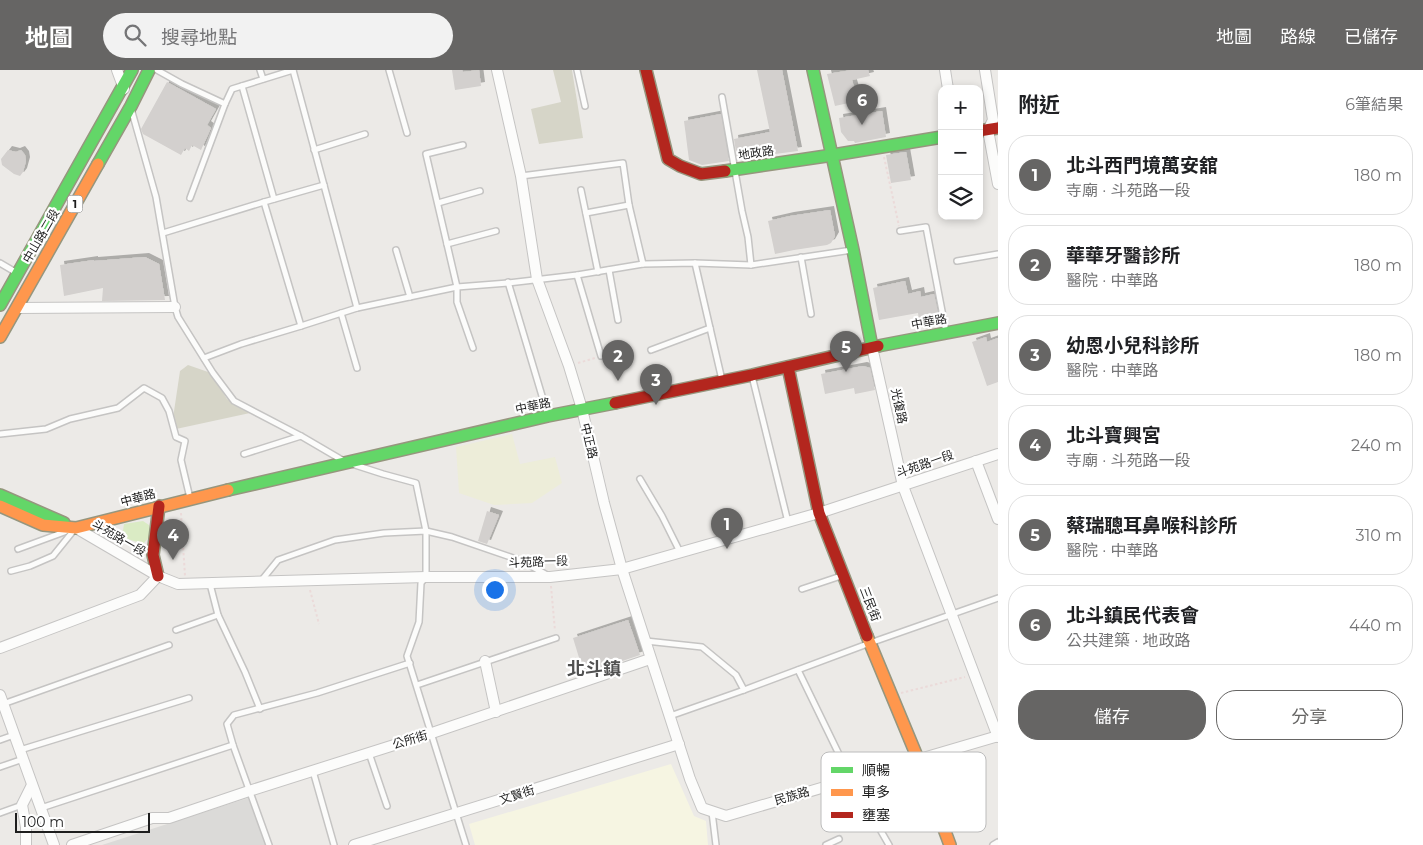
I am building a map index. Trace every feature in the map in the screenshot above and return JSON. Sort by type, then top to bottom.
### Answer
[{"type":"main road","name":"中山路二段","points":[[0,305],[132,70]]},
{"type":"main road","name":"中山路二段","points":[[0,337],[131,106],[149,70]]},
{"type":"main road","name":"地政路","points":[[646,70],[663,146],[668,158],[691,172],[701,174],[735,170],[938,138]]},
{"type":"main road","name":"光復路","points":[[813,70],[853,250],[872,347]]},
{"type":"main road","name":"中華路","points":[[76,528],[185,500],[548,416],[752,375],[872,347],[998,323]]},
{"type":"main road","name":"三民街","points":[[788,367],[819,513],[915,752]]},
{"type":"main road","name":"斗苑路一段","points":[[0,495],[76,528]]},
{"type":"main road","name":"斗苑路一段","points":[[0,506],[43,525],[76,528]]},
{"type":"main road","points":[[158,576],[153,555],[160,506]]},
{"type":"main road","name":"三民街","points":[[945,832],[950,845]]},
{"type":"street","points":[[117,70],[131,106]]},
{"type":"street","name":"中正路","points":[[497,70],[521,176],[538,279],[582,409],[604,503],[622,569],[646,641],[650,660],[690,779],[702,808]]},
{"type":"street","points":[[944,70],[947,85]]},
{"type":"street","points":[[985,70],[993,120],[988,130],[998,184]]},
{"type":"street","points":[[17,308],[175,307]]},
{"type":"street","name":"光復路","points":[[872,347],[903,486],[998,736]]},
{"type":"street","name":"斗苑路一段","points":[[76,528],[158,576],[178,584],[426,577],[550,577],[622,569],[819,513],[998,454]]},
{"type":"street","points":[[976,461],[998,520]]},
{"type":"street","points":[[0,648],[140,595],[158,576]]},
{"type":"street","name":"公所街","points":[[72,845],[152,818],[169,818],[249,790],[432,733],[650,660]]},
{"type":"street","points":[[485,661],[496,712]]},
{"type":"street","points":[[1,701],[54,845]]},
{"type":"street","name":"民族路","points":[[942,752],[998,736]]},
{"type":"street","name":"文賢街","points":[[354,845],[679,744]]},
{"type":"street","points":[[26,845],[26,827],[22,805],[32,784]]},
{"type":"street","name":"民族路","points":[[702,808],[726,816],[821,788]]},
{"type":"lane","points":[[157,70],[225,104]]},
{"type":"lane","points":[[260,70],[263,79]]},
{"type":"lane","points":[[190,198],[232,89],[293,70],[357,308]]},
{"type":"lane","points":[[389,70],[407,133]]},
{"type":"lane","points":[[577,70],[585,106]]},
{"type":"lane","points":[[242,86],[274,199]]},
{"type":"lane","points":[[722,97],[748,237],[750,265]]},
{"type":"lane","points":[[131,106],[156,197],[178,317],[213,373],[234,401],[346,462],[416,483],[426,530],[426,577],[421,583],[418,622],[407,656],[466,845]]},
{"type":"lane","points":[[314,150],[365,134]]},
{"type":"lane","points":[[463,145],[426,154],[457,287],[457,302],[473,348]]},
{"type":"lane","points":[[521,176],[623,163],[629,204],[642,264]]},
{"type":"lane","points":[[163,233],[324,185]]},
{"type":"lane","points":[[581,190],[598,272]]},
{"type":"lane","points":[[438,202],[480,191]]},
{"type":"lane","points":[[264,202],[301,326]]},
{"type":"lane","points":[[586,214],[629,204]]},
{"type":"lane","points":[[900,232],[926,227],[946,333]]},
{"type":"lane","points":[[447,244],[496,231]]},
{"type":"lane","points":[[396,250],[410,297]]},
{"type":"lane","points":[[204,358],[240,344],[357,308],[457,287],[577,275],[642,264],[750,265],[853,250]]},
{"type":"lane","points":[[957,261],[998,254]]},
{"type":"lane","points":[[801,257],[811,314]]},
{"type":"lane","points":[[0,263],[18,273]]},
{"type":"lane","points":[[695,263],[722,381]]},
{"type":"lane","points":[[609,270],[618,320]]},
{"type":"lane","points":[[577,275],[602,356]]},
{"type":"lane","points":[[508,282],[548,416]]},
{"type":"lane","points":[[341,314],[357,368]]},
{"type":"lane","points":[[651,350],[710,328]]},
{"type":"lane","points":[[752,375],[788,522]]},
{"type":"lane","points":[[0,434],[46,429],[70,419],[118,408],[144,388],[162,398],[169,411],[176,437],[185,441],[182,460],[185,500]]},
{"type":"lane","points":[[244,454],[301,436]]},
{"type":"lane","points":[[640,479],[662,516],[680,552]]},
{"type":"lane","points":[[18,549],[76,528]]},
{"type":"lane","points":[[11,571],[30,566],[53,556],[76,528]]},
{"type":"lane","points":[[260,582],[278,560],[335,540],[384,532],[426,530],[522,561],[550,577]]},
{"type":"lane","points":[[802,589],[844,575]]},
{"type":"lane","points":[[210,584],[218,615],[260,709]]},
{"type":"lane","points":[[670,716],[998,598]]},
{"type":"lane","points":[[176,630],[218,615]]},
{"type":"lane","points":[[417,685],[556,638]]},
{"type":"lane","points":[[646,641],[702,648],[736,675],[744,690]]},
{"type":"lane","points":[[1,701],[169,646]]},
{"type":"lane","points":[[269,845],[227,724],[234,715],[317,693],[410,663]]},
{"type":"lane","points":[[798,670],[838,752]]},
{"type":"lane","points":[[0,766],[21,754],[189,698]]},
{"type":"lane","points":[[0,740],[14,735]]},
{"type":"lane","points":[[41,808],[234,745]]},
{"type":"lane","points":[[369,753],[387,806]]},
{"type":"lane","points":[[313,770],[334,845]]},
{"type":"lane","points":[[0,813],[22,805]]},
{"type":"lane","points":[[712,811],[716,845]]},
{"type":"lane","points":[[882,832],[889,845]]},
{"type":"lane","points":[[826,845],[839,840]]},
{"type":"lane","points":[[993,845],[998,842]]},
{"type":"path","points":[[882,147],[900,232]]},
{"type":"path","points":[[569,366],[602,356]]},
{"type":"path","points":[[185,500],[186,584]]},
{"type":"path","points":[[550,577],[556,638]]},
{"type":"path","points":[[307,581],[320,624]]},
{"type":"path","points":[[892,695],[974,674]]},
{"type":"shaded area","points":[[553,70],[572,70],[583,138],[539,144],[531,109],[561,102]]},
{"type":"shaded area","points":[[188,365],[211,373],[227,399],[250,413],[176,429],[173,418],[180,371]]},
{"type":"shaded area","points":[[512,434],[520,464],[555,457],[562,483],[532,503],[494,505],[459,493],[456,447]]},
{"type":"shaded area","points":[[671,764],[694,816],[706,821],[708,845],[475,845],[469,824]]},
{"type":"shaded area","points":[[248,798],[266,845],[102,845]]},
{"type":"green space","points":[[143,521],[149,525],[150,536],[143,544],[122,537],[124,524]]},
{"type":"building","points":[[452,70],[462,70],[463,72],[479,70],[481,86],[455,90]]},
{"type":"building","points":[[757,70],[782,70],[798,151],[775,154],[775,152],[737,158],[734,139],[770,132]]},
{"type":"building","points":[[852,70],[868,70],[870,76],[852,80],[858,101],[835,106],[827,74]]},
{"type":"building","points":[[167,82],[216,109],[207,125],[211,128],[201,150],[192,145],[189,151],[185,148],[181,155],[143,134],[141,129]]},
{"type":"building","points":[[882,111],[886,137],[855,143],[854,141],[848,141],[841,132],[839,118]]},
{"type":"building","points":[[721,114],[729,161],[702,165],[689,160],[684,121]]},
{"type":"building","points":[[8,150],[16,152],[21,150],[25,155],[26,161],[20,176],[2,165],[1,159]]},
{"type":"building","points":[[906,152],[911,180],[891,183],[886,155]]},
{"type":"building","points":[[830,210],[835,236],[831,243],[775,254],[768,221]]},
{"type":"building","points":[[145,257],[159,264],[165,300],[102,301],[103,288],[64,296],[60,265],[94,260]]},
{"type":"building","points":[[905,281],[908,294],[920,291],[921,297],[934,294],[940,322],[938,324],[920,327],[918,313],[879,320],[873,288]]},
{"type":"building","points":[[986,337],[987,342],[998,338],[998,382],[987,386],[972,342]]},
{"type":"building","points":[[863,366],[870,368],[875,390],[855,394],[854,388],[825,394],[821,374]]},
{"type":"building","points":[[487,511],[499,515],[487,544],[478,541]]},
{"type":"building","points":[[628,620],[640,655],[584,674],[573,638]]},
{"type":"traffic: fast","points":[[0,305],[132,70]]},
{"type":"traffic: fast","points":[[98,164],[149,70]]},
{"type":"traffic: fast","points":[[813,70],[853,250],[872,347]]},
{"type":"traffic: fast","points":[[725,171],[938,138]]},
{"type":"traffic: fast","points":[[878,346],[998,323]]},
{"type":"traffic: fast","points":[[228,490],[548,416],[615,403]]},
{"type":"traffic: fast","points":[[0,495],[64,523]]},
{"type":"traffic: slow","points":[[0,337],[98,164]]},
{"type":"traffic: slow","points":[[0,506],[43,525],[76,528],[228,490]]},
{"type":"traffic: slow","points":[[867,636],[915,752]]},
{"type":"traffic: slow","points":[[945,832],[950,845]]},
{"type":"traffic: jam","points":[[646,70],[668,159],[701,174],[725,171]]},
{"type":"traffic: jam","points":[[983,130],[998,128]]},
{"type":"traffic: jam","points":[[615,403],[752,375],[878,346]]},
{"type":"traffic: jam","points":[[788,367],[819,513],[867,636]]},
{"type":"traffic: jam","points":[[158,576],[153,555],[159,506]]},
{"type":"place","name":"北斗鎮民代表會","points":[[862,125]]},
{"type":"place","name":"蔡瑞聰耳鼻喉科診所","points":[[846,372]]},
{"type":"place","name":"華華牙醫診所","points":[[618,381]]},
{"type":"place","name":"幼恩小兒科診所","points":[[656,405]]},
{"type":"place","name":"北斗西門境萬安舘","points":[[727,549]]},
{"type":"place","name":"北斗寶興宮","points":[[173,560]]},
{"type":"district","name":"北斗鎮","points":[[594,669]]}]
